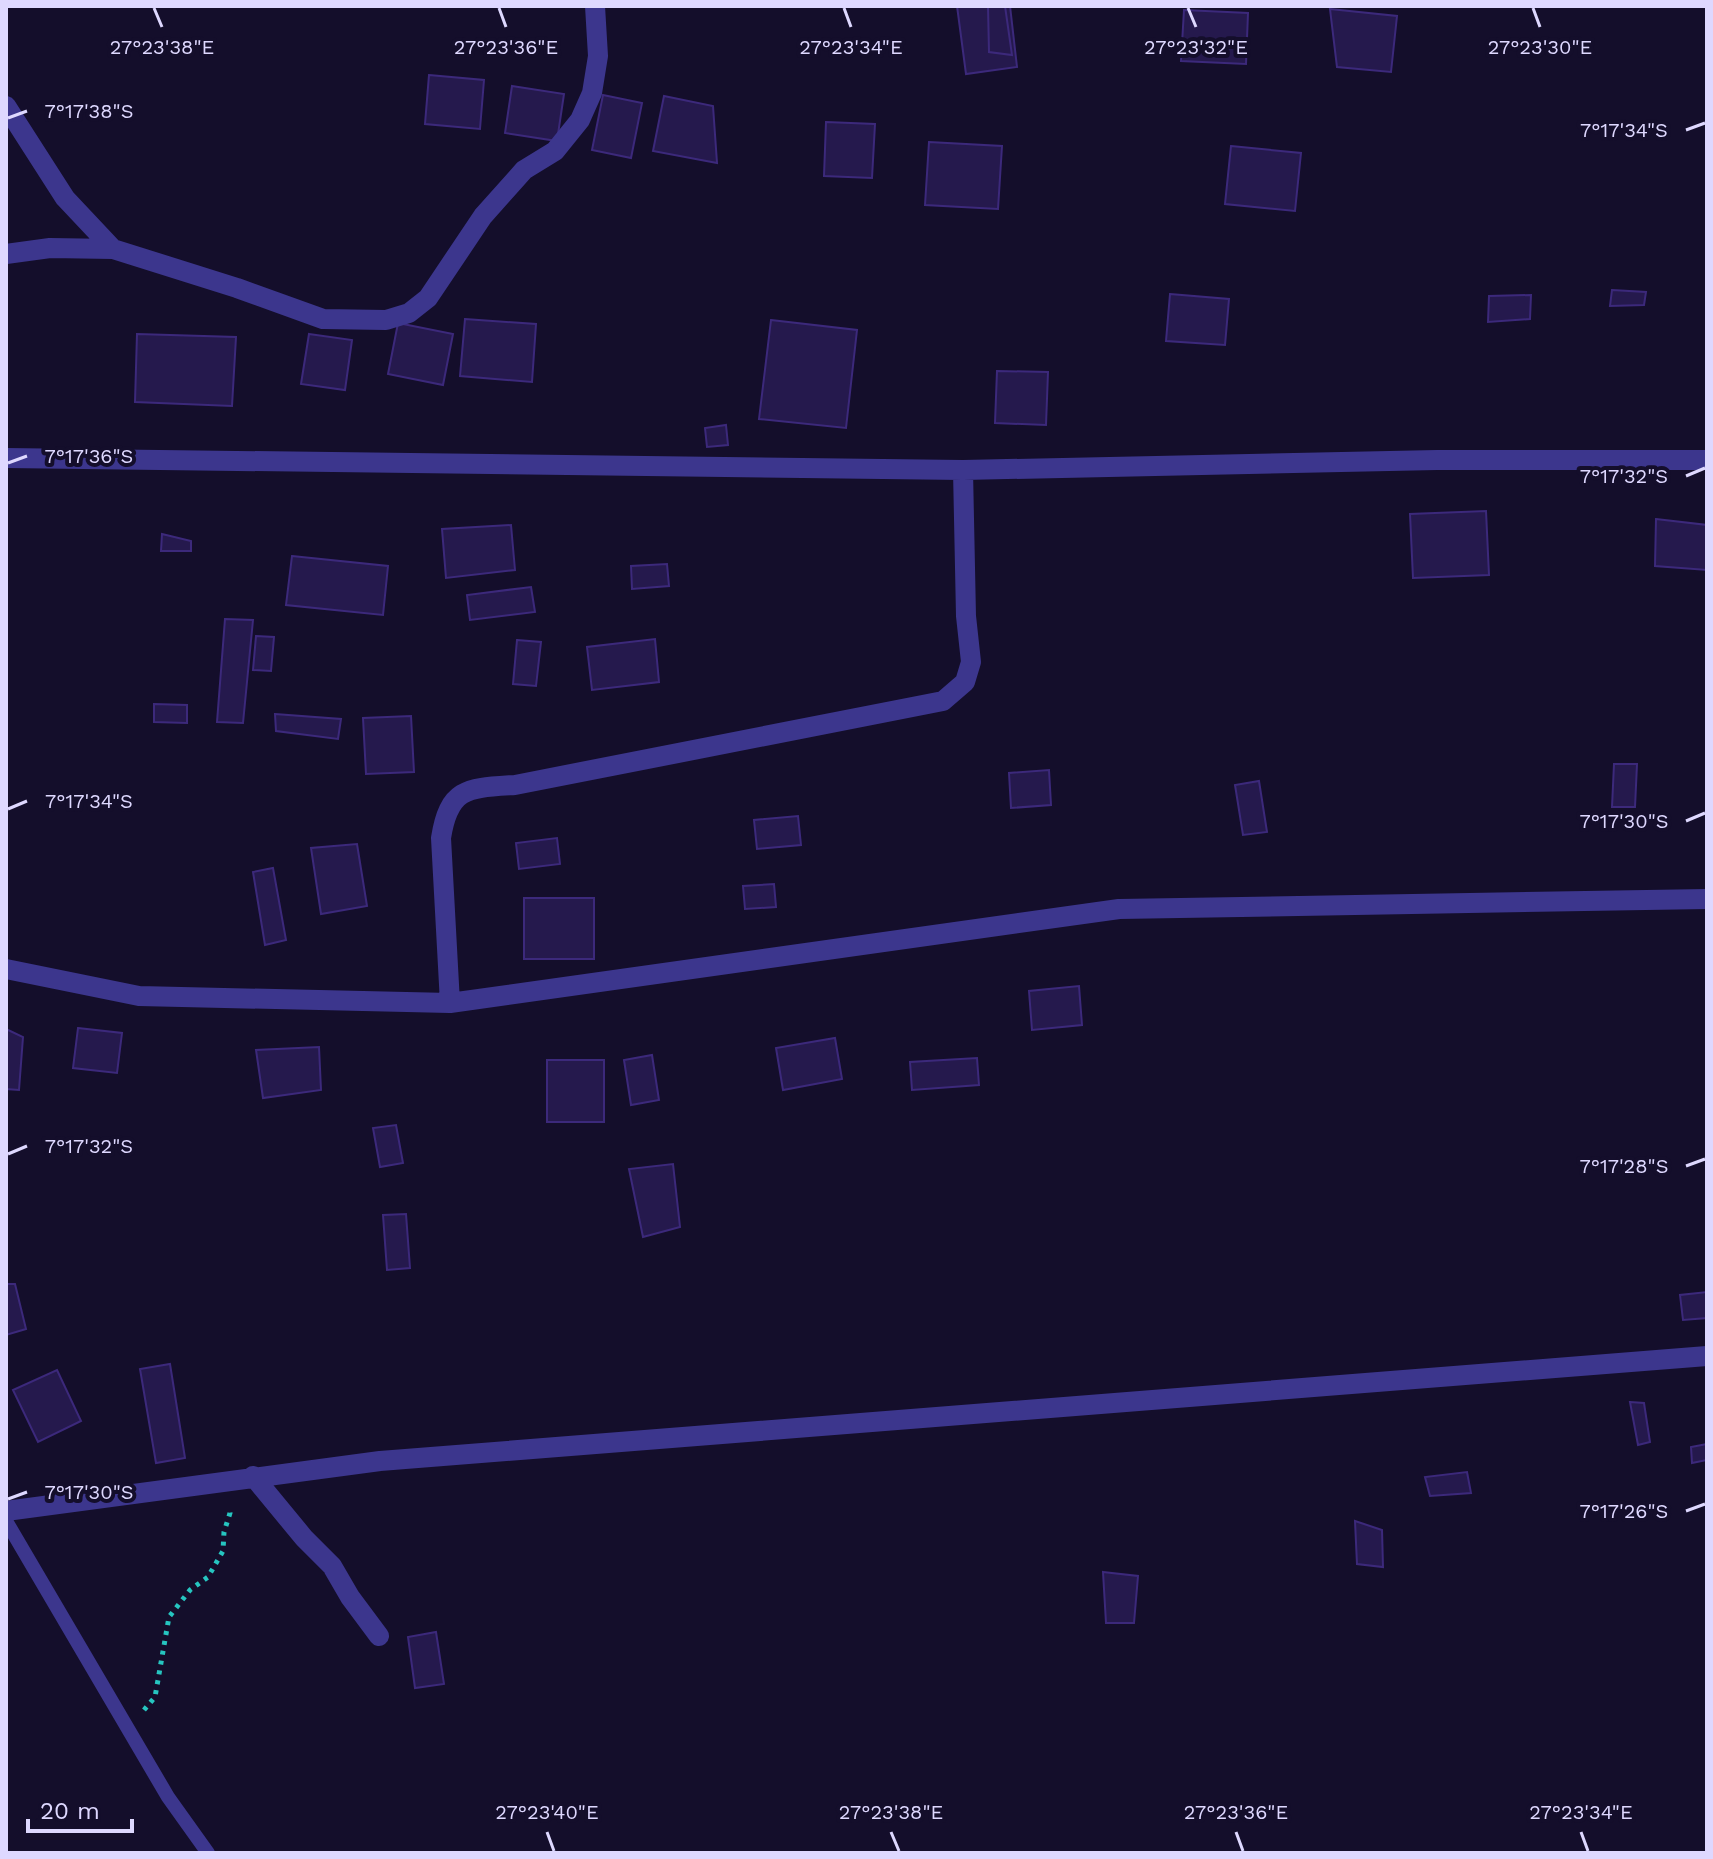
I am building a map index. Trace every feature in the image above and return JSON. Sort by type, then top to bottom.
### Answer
[{"type":"street","points":[[6,254],[50,248],[113,249],[323,319],[386,320],[409,313],[428,298],[483,216],[524,170],[555,151],[580,120],[592,93],[598,56],[595,6]]},
{"type":"street","points":[[6,106],[65,198],[113,249]]},
{"type":"street","points":[[6,458],[963,470],[1421,460],[1707,460]]},
{"type":"street","points":[[450,1003],[441,838],[445,813],[454,798],[481,787],[515,785],[943,701],[965,682],[971,662],[966,616],[963,470]]},
{"type":"street","points":[[6,969],[139,996],[450,1003],[1119,909],[1707,899]]},
{"type":"street","points":[[6,1511],[396,1459],[1707,1356]]},
{"type":"street","points":[[253,1476],[304,1538],[332,1566],[379,1636]]},
{"type":"lane","points":[[6,1521],[168,1797],[208,1853]]},
{"type":"path","points":[[128,1729],[155,1697],[169,1617],[190,1590],[208,1577],[223,1551],[224,1532],[230,1513],[224,1482]]},
{"type":"building","points":[[957,6],[1010,6],[1017,67],[966,74]]},
{"type":"building","points":[[988,6],[1005,6],[1012,55],[989,52]]},
{"type":"building","points":[[1330,9],[1397,16],[1391,72],[1337,67]]},
{"type":"building","points":[[1184,10],[1248,13],[1246,64],[1181,61]]},
{"type":"building","points":[[429,75],[484,80],[480,129],[425,124]]},
{"type":"building","points":[[512,86],[564,94],[557,141],[505,133]]},
{"type":"building","points":[[603,95],[642,103],[631,158],[592,150]]},
{"type":"building","points":[[664,96],[713,106],[717,163],[653,151]]},
{"type":"building","points":[[826,122],[875,124],[872,178],[824,176]]},
{"type":"building","points":[[929,142],[1002,146],[998,209],[925,205]]},
{"type":"building","points":[[1231,146],[1301,153],[1295,211],[1225,204]]},
{"type":"building","points":[[1612,290],[1646,292],[1644,305],[1610,306]]},
{"type":"building","points":[[1170,294],[1229,299],[1225,345],[1166,341]]},
{"type":"building","points":[[1531,295],[1530,319],[1488,322],[1489,296]]},
{"type":"building","points":[[465,319],[536,324],[532,382],[460,376]]},
{"type":"building","points":[[771,320],[857,330],[846,428],[759,419]]},
{"type":"building","points":[[398,323],[453,334],[443,385],[388,374]]},
{"type":"building","points":[[137,334],[236,337],[232,406],[135,402]]},
{"type":"building","points":[[309,334],[352,340],[345,390],[301,384]]},
{"type":"building","points":[[997,371],[1048,372],[1046,425],[995,423]]},
{"type":"building","points":[[726,425],[728,445],[707,447],[705,428]]},
{"type":"building","points":[[1486,511],[1489,575],[1413,578],[1410,514]]},
{"type":"building","points":[[1656,519],[1707,525],[1707,570],[1655,566]]},
{"type":"building","points":[[511,525],[515,570],[446,578],[442,529]]},
{"type":"building","points":[[162,534],[191,541],[191,551],[161,551]]},
{"type":"building","points":[[292,556],[388,566],[383,615],[286,605]]},
{"type":"building","points":[[667,564],[669,586],[632,589],[631,566]]},
{"type":"building","points":[[531,587],[535,612],[470,620],[467,595]]},
{"type":"building","points":[[225,619],[253,620],[243,723],[217,722]]},
{"type":"building","points":[[256,636],[274,637],[271,671],[253,670]]},
{"type":"building","points":[[655,639],[659,682],[592,690],[587,647]]},
{"type":"building","points":[[517,640],[541,642],[536,686],[513,684]]},
{"type":"building","points":[[154,704],[187,705],[187,723],[154,722]]},
{"type":"building","points":[[275,714],[341,719],[338,739],[276,731]]},
{"type":"building","points":[[411,716],[414,772],[366,774],[363,718]]},
{"type":"building","points":[[1614,764],[1637,764],[1635,807],[1612,807]]},
{"type":"building","points":[[1049,770],[1051,805],[1011,808],[1009,773]]},
{"type":"building","points":[[1259,781],[1267,832],[1243,835],[1235,785]]},
{"type":"building","points":[[798,816],[801,845],[757,849],[754,820]]},
{"type":"building","points":[[557,838],[560,864],[519,869],[516,843]]},
{"type":"building","points":[[357,844],[367,906],[321,914],[311,848]]},
{"type":"building","points":[[273,868],[286,940],[265,945],[253,872]]},
{"type":"building","points":[[774,884],[776,907],[745,909],[743,886]]},
{"type":"building","points":[[524,898],[594,898],[594,959],[524,959]]},
{"type":"building","points":[[1079,986],[1082,1025],[1032,1030],[1029,991]]},
{"type":"building","points":[[78,1028],[122,1033],[117,1073],[73,1068]]},
{"type":"building","points":[[6,1029],[23,1037],[19,1090],[6,1089]]},
{"type":"building","points":[[835,1038],[842,1079],[783,1090],[776,1048]]},
{"type":"building","points":[[319,1047],[321,1090],[263,1098],[256,1050]]},
{"type":"building","points":[[652,1055],[659,1100],[631,1105],[624,1060]]},
{"type":"building","points":[[977,1058],[979,1085],[912,1090],[910,1062]]},
{"type":"building","points":[[547,1060],[604,1060],[604,1122],[547,1122]]},
{"type":"building","points":[[396,1125],[403,1163],[380,1167],[373,1128]]},
{"type":"building","points":[[673,1164],[680,1227],[643,1237],[629,1169]]},
{"type":"building","points":[[406,1214],[410,1268],[387,1270],[383,1215]]},
{"type":"building","points":[[6,1284],[15,1284],[26,1329],[6,1335]]},
{"type":"building","points":[[1707,1292],[1707,1318],[1683,1320],[1680,1295]]},
{"type":"building","points":[[170,1364],[185,1458],[156,1463],[140,1369]]},
{"type":"building","points":[[57,1370],[81,1421],[38,1442],[13,1390]]},
{"type":"building","points":[[1630,1402],[1644,1403],[1650,1442],[1638,1445]]},
{"type":"building","points":[[1707,1444],[1707,1460],[1692,1463],[1691,1447]]},
{"type":"building","points":[[1467,1472],[1471,1493],[1430,1496],[1425,1477]]},
{"type":"building","points":[[1355,1521],[1382,1530],[1383,1567],[1357,1564]]},
{"type":"building","points":[[1103,1572],[1138,1576],[1134,1623],[1106,1623]]},
{"type":"building","points":[[436,1632],[444,1684],[415,1688],[408,1637]]}]
